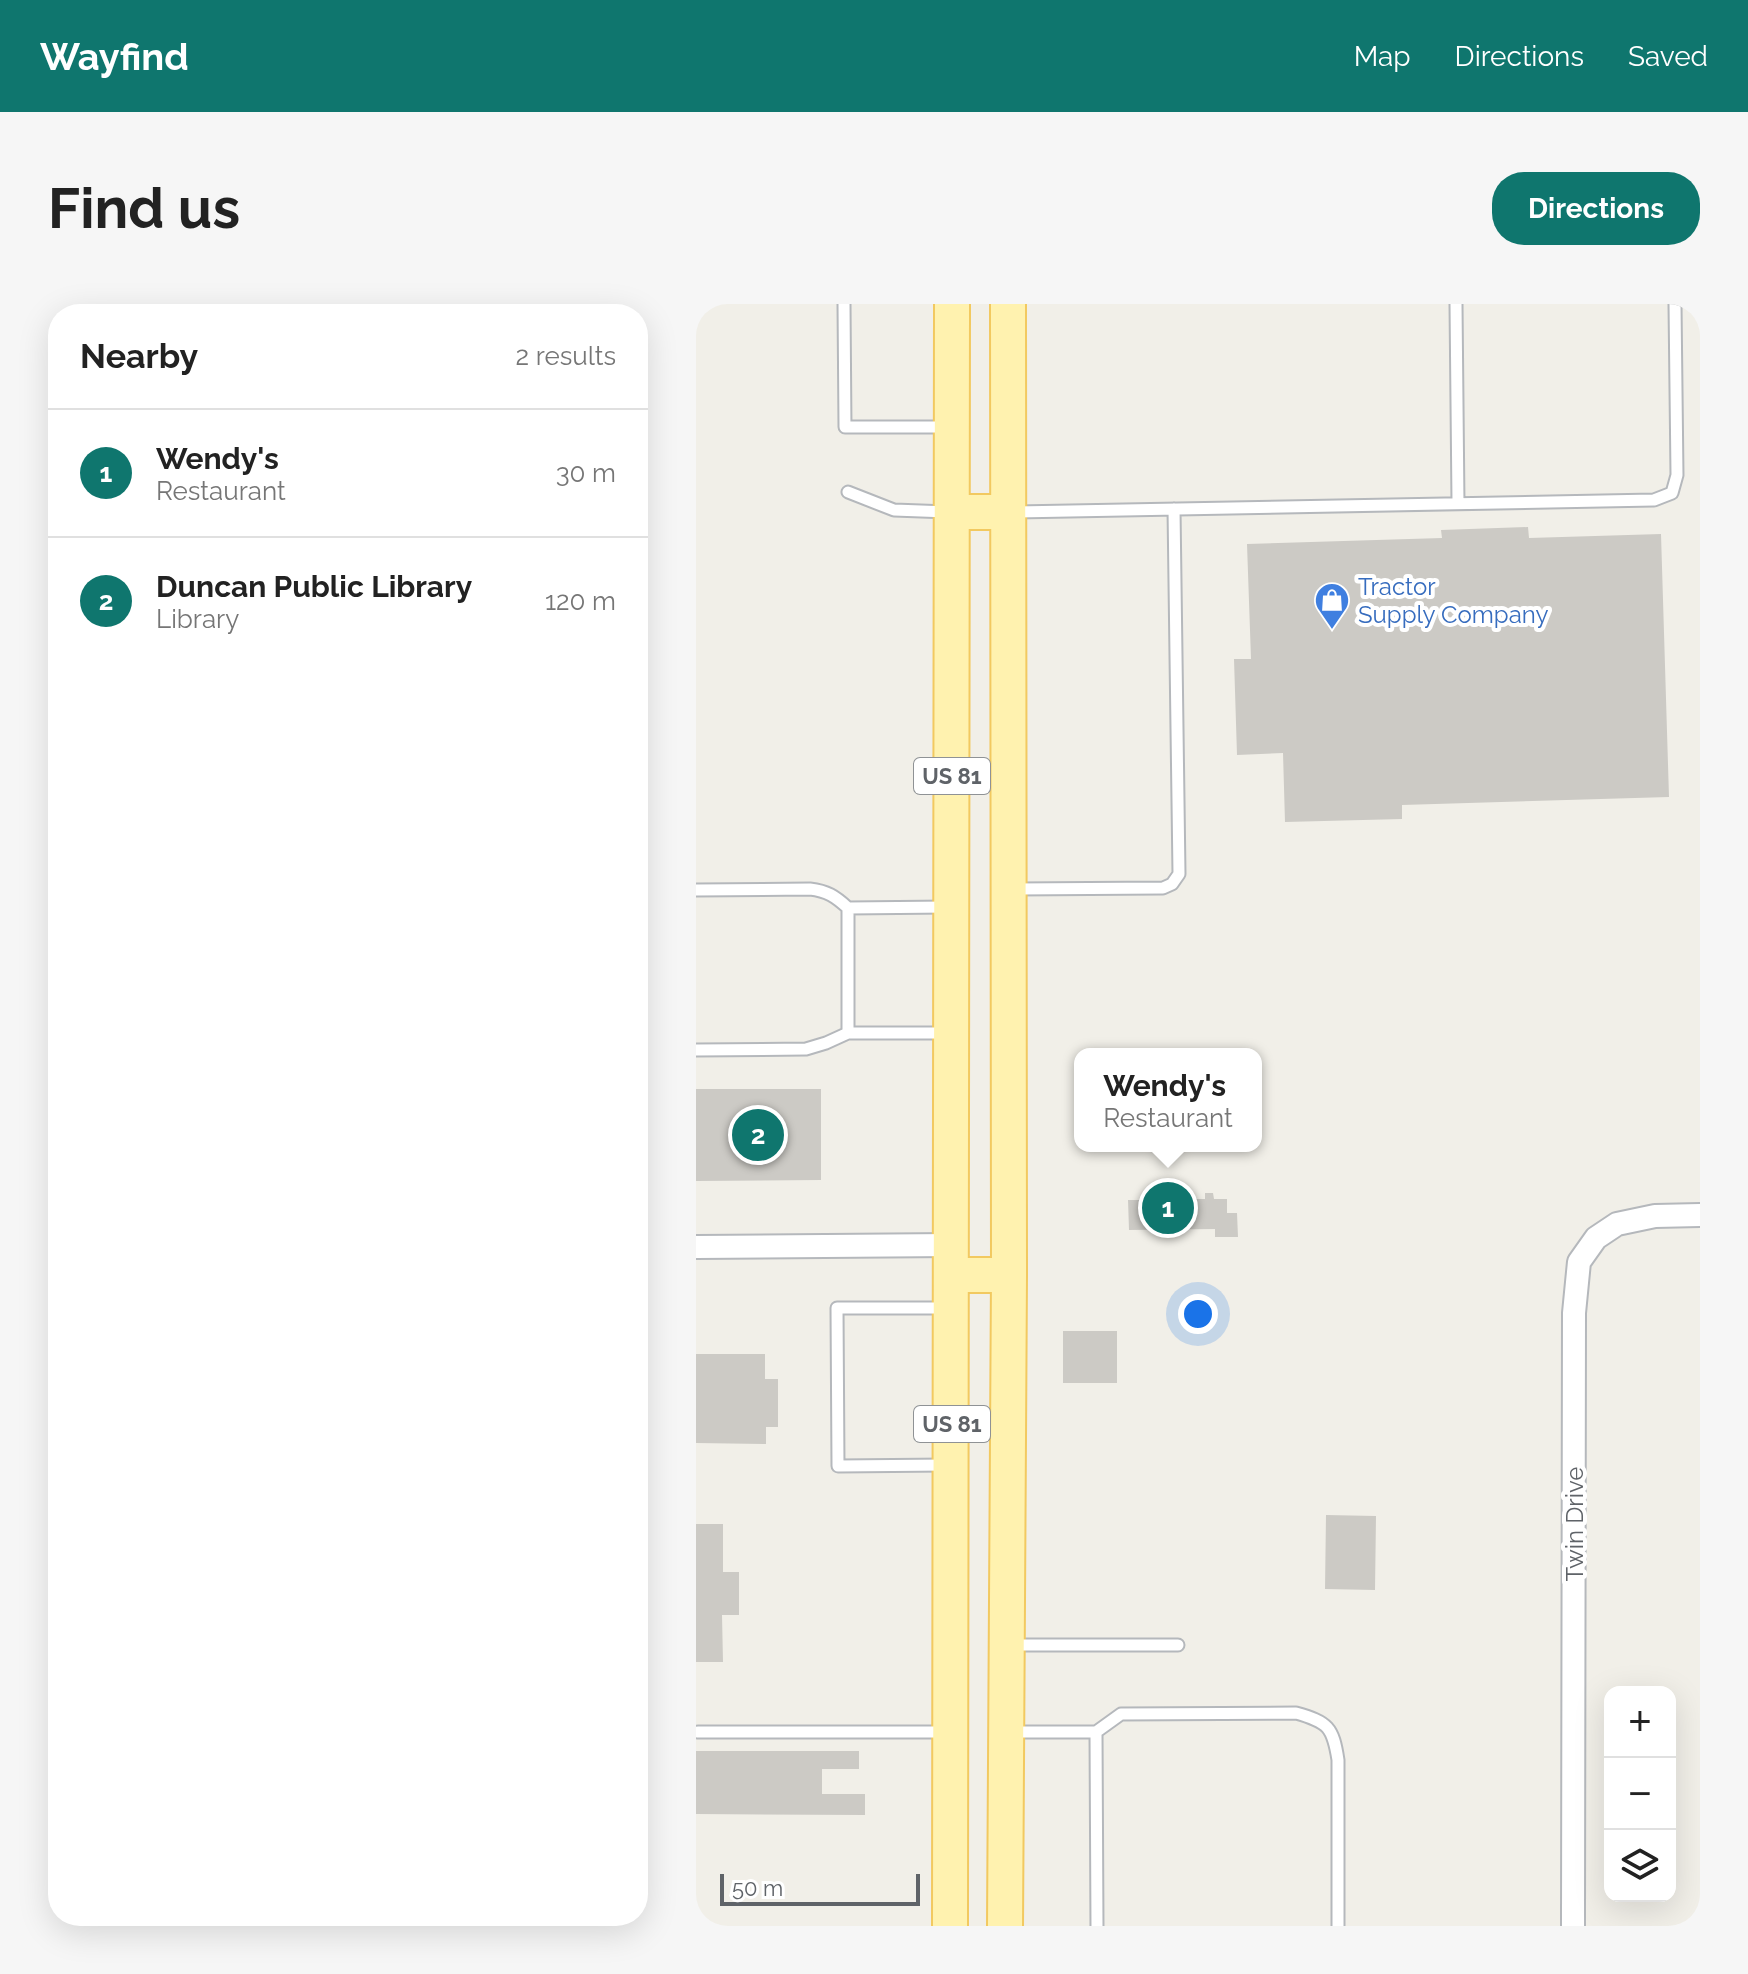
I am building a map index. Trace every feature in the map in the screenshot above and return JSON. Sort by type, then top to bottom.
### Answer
[{"type":"main road","name":"US 81","points":[[950,1926],[952,304]]},
{"type":"main road","name":"US 81","points":[[1005,1926],[1009,1275],[1008,304]]},
{"type":"main road","points":[[952,512],[1008,512]]},
{"type":"main road","points":[[952,1276],[1009,1275]]},
{"type":"main road","points":[[951,1732],[1005,1732]]},
{"type":"street","name":"Twin Drive","points":[[1573,1926],[1574,1313],[1579,1262],[1596,1238],[1617,1224],[1655,1216],[1700,1215]]},
{"type":"street","points":[[696,1247],[952,1276]]},
{"type":"lane","points":[[844,304],[845,427],[952,427]]},
{"type":"lane","points":[[1456,304],[1458,503]]},
{"type":"lane","points":[[1008,512],[1654,500],[1672,493],[1677,475],[1675,304]]},
{"type":"lane","points":[[848,492],[894,510],[952,512]]},
{"type":"lane","points":[[1009,889],[1163,888],[1172,884],[1179,874],[1174,509]]},
{"type":"lane","points":[[696,890],[825,891],[837,897],[848,908],[848,1033]]},
{"type":"lane","points":[[848,908],[952,907]]},
{"type":"lane","points":[[696,1050],[806,1049],[848,1033],[952,1033]]},
{"type":"lane","points":[[952,1276],[837,1308],[838,1466],[952,1465]]},
{"type":"lane","points":[[1006,1645],[1178,1645]]},
{"type":"lane","points":[[1005,1732],[1096,1732],[1121,1714],[1296,1713],[1320,1720],[1335,1737],[1338,1760],[1338,1926]]},
{"type":"lane","points":[[698,1732],[951,1732]]},
{"type":"lane","points":[[1096,1732],[1097,1926]]},
{"type":"building","points":[[1528,527],[1529,538],[1661,534],[1669,797],[1402,805],[1402,819],[1285,822],[1283,753],[1237,755],[1234,659],[1251,659],[1247,544],[1442,538],[1441,530]]},
{"type":"building","points":[[696,1089],[821,1089],[821,1180],[696,1181]]},
{"type":"building","points":[[1182,1193],[1183,1199],[1205,1199],[1205,1193],[1213,1193],[1214,1199],[1227,1199],[1227,1213],[1237,1213],[1238,1237],[1215,1237],[1215,1229],[1129,1230],[1128,1200],[1166,1200],[1166,1194]]},
{"type":"building","points":[[1063,1331],[1117,1331],[1117,1383],[1063,1383]]},
{"type":"building","points":[[696,1354],[765,1354],[765,1379],[778,1379],[778,1427],[766,1427],[766,1444],[696,1443]]},
{"type":"building","points":[[1326,1515],[1376,1516],[1375,1590],[1325,1589]]},
{"type":"building","points":[[696,1524],[723,1524],[723,1572],[739,1572],[739,1615],[722,1615],[723,1662],[696,1662]]},
{"type":"building","points":[[696,1751],[859,1751],[859,1769],[822,1769],[822,1794],[865,1794],[865,1815],[696,1814]]},
{"type":"place","name":"Tractor Supply Company","points":[[1332,631]]},
{"type":"place","name":"Duncan Public Library","points":[[758,1135]]},
{"type":"place","name":"Wendy's","points":[[1168,1208]]}]
